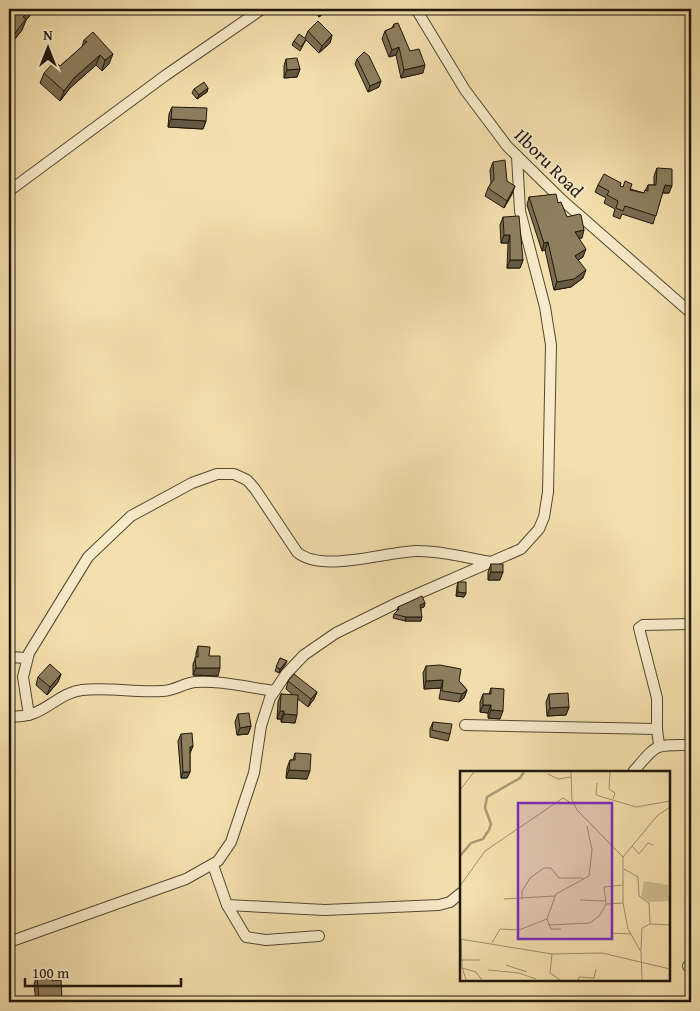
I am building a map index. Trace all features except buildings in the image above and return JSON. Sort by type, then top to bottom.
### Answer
[{"type":"street","points":[[9,191],[166,75],[262,9]]},
{"type":"street","name":"Ilboru Road","points":[[416,9],[466,90],[507,146],[569,207],[691,313]]},
{"type":"street","points":[[9,942],[178,883],[202,873],[213,865],[225,855],[231,842],[254,773],[261,726],[275,691],[286,674],[304,655],[336,633],[522,549],[531,540],[544,517],[548,492],[550,327],[523,224],[517,156]]},
{"type":"street","points":[[29,715],[23,677],[27,658],[88,557],[131,516],[192,483],[217,474],[234,474],[247,480],[297,552],[309,559],[330,561],[420,551],[492,562]]},
{"type":"street","points":[[659,745],[656,730],[657,698],[639,628],[643,625],[691,624]]},
{"type":"street","points":[[9,657],[27,658]]},
{"type":"street","points":[[9,716],[29,715],[40,712],[63,697],[82,690],[163,691],[195,682],[207,682],[275,691]]},
{"type":"street","points":[[465,725],[656,730]]},
{"type":"street","points":[[634,771],[654,748],[659,745],[691,745]]},
{"type":"street","points":[[213,865],[227,905],[242,933],[250,939],[288,939],[319,936]]},
{"type":"street","points":[[227,905],[325,910],[439,905],[450,902],[460,894]]}]
